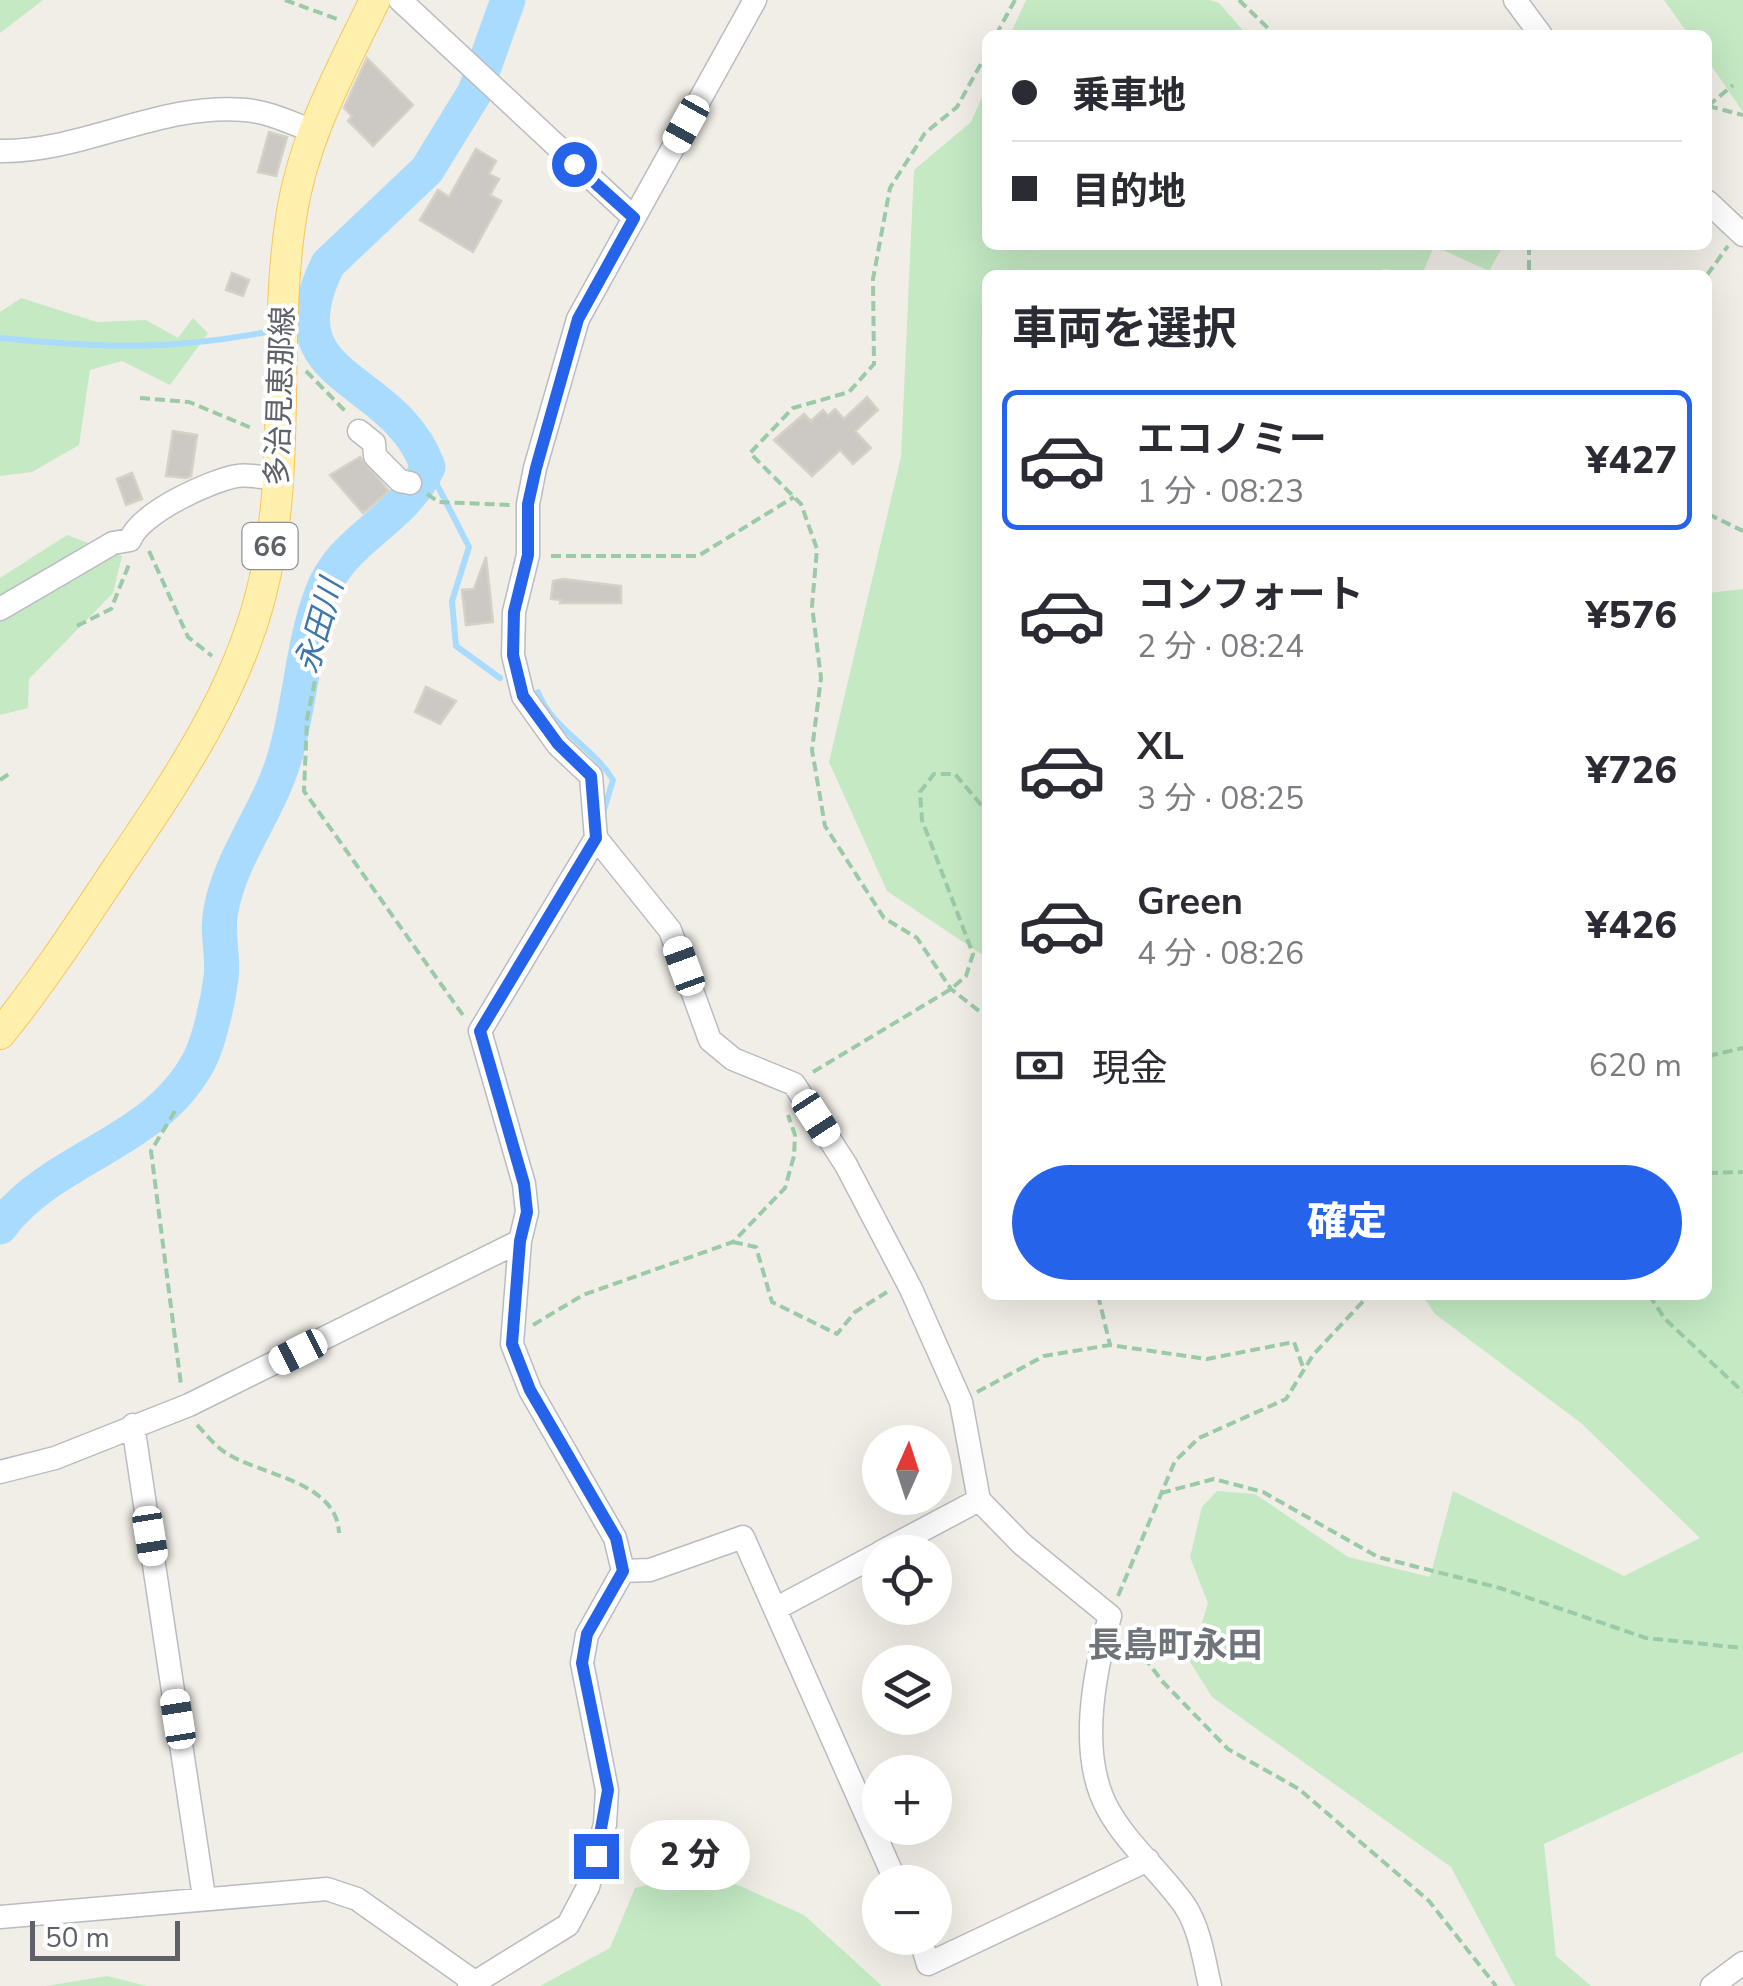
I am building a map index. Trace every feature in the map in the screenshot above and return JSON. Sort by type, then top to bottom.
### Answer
[{"type":"main road","name":"多治見恵那線","points":[[0,1034],[60,953],[184,769],[236,668],[261,594],[277,479],[291,220],[313,130],[368,14]]},
{"type":"street","points":[[400,0],[634,218]]},
{"type":"street","points":[[754,0],[578,319],[528,506],[528,555],[514,612],[513,655],[523,696],[558,744],[591,776],[596,838],[670,930],[710,1040],[732,1058],[797,1089],[846,1165],[907,1280],[960,1402],[979,1500],[1022,1544],[1110,1616],[1096,1663],[1092,1744],[1101,1794],[1110,1812],[1187,1909],[1210,1986]]},
{"type":"street","points":[[1515,0],[1537,30]]},
{"type":"street","points":[[0,151],[63,146],[147,120],[198,110],[247,110],[313,130]]},
{"type":"street","points":[[1712,206],[1741,233]]},
{"type":"street","points":[[359,431],[374,443],[375,456],[387,469],[400,481],[419,489]]},
{"type":"street","points":[[0,610],[113,544],[130,540],[134,530],[184,495],[240,476],[277,479]]},
{"type":"street","points":[[0,1917],[300,1889],[341,1892],[471,1984],[546,1942],[568,1925],[588,1887],[605,1824],[608,1790],[582,1663],[587,1634],[623,1571],[616,1538],[530,1390],[512,1344],[520,1241],[527,1212],[524,1184],[480,1031],[596,838]]},
{"type":"street","points":[[0,1472],[55,1458],[185,1406],[520,1241]]},
{"type":"street","points":[[133,1425],[204,1897]]},
{"type":"street","points":[[914,1535],[979,1500]]},
{"type":"street","points":[[623,1571],[650,1570],[743,1537],[889,1865]]},
{"type":"street","points":[[777,1608],[862,1563]]},
{"type":"street","points":[[952,1953],[1148,1860]]},
{"type":"street","points":[[925,1955],[928,1964],[947,1955]]},
{"type":"street","points":[[1712,1986],[1743,1963]]},
{"type":"path","points":[[285,0],[368,14]]},
{"type":"path","points":[[999,30],[1015,0]]},
{"type":"path","points":[[1239,0],[1270,30]]},
{"type":"path","points":[[982,62],[958,107],[925,134],[890,188],[873,280],[874,364],[849,392],[793,408],[750,452],[794,497],[818,549],[812,606],[821,678],[812,750],[826,826],[884,918],[918,938],[952,989],[982,1013]]},
{"type":"path","points":[[1712,103],[1733,85]]},
{"type":"path","points":[[1712,107],[1743,115]]},
{"type":"path","points":[[1711,270],[1741,233]]},
{"type":"path","points":[[282,369],[302,369],[316,378],[344,406],[359,431]]},
{"type":"path","points":[[140,398],[189,402],[246,428],[280,432]]},
{"type":"path","points":[[419,489],[440,502],[528,506]]},
{"type":"path","points":[[528,555],[698,556],[794,497]]},
{"type":"path","points":[[1712,516],[1743,531]]},
{"type":"path","points":[[77,626],[103,616],[119,598],[130,563],[130,540],[148,548],[157,563],[188,637],[200,650],[236,668]]},
{"type":"path","points":[[330,608],[307,720],[304,791],[463,1017],[480,1031]]},
{"type":"path","points":[[0,780],[12,772]]},
{"type":"path","points":[[513,1326],[538,1324],[583,1294],[732,1242],[785,1188],[795,1135],[786,1118],[797,1089],[952,989],[966,976],[973,954],[922,820],[920,792],[934,774],[955,774],[982,806]]},
{"type":"path","points":[[1712,1055],[1743,1048]]},
{"type":"path","points":[[175,1112],[151,1151],[185,1406],[197,1425],[227,1454],[291,1481],[320,1499],[333,1515],[339,1533]]},
{"type":"path","points":[[1712,1173],[1743,1172]]},
{"type":"path","points":[[732,1242],[756,1248],[772,1302],[837,1334],[855,1312],[907,1280]]},
{"type":"path","points":[[1099,1300],[1110,1345]]},
{"type":"path","points":[[1364,1300],[1312,1355],[1286,1399],[1199,1438],[1175,1461],[1110,1616],[1162,1681],[1228,1749],[1300,1789],[1429,1901],[1496,1986]]},
{"type":"path","points":[[1652,1300],[1665,1319],[1743,1392]]},
{"type":"path","points":[[960,1402],[1044,1356],[1110,1345],[1207,1360],[1294,1342],[1304,1370]]},
{"type":"path","points":[[1161,1493],[1214,1479],[1264,1492],[1378,1557],[1500,1588],[1646,1638],[1743,1648]]},
{"type":"green space","points":[[0,0],[43,0],[0,33]]},
{"type":"green space","points":[[1026,0],[1210,0],[1219,3],[1243,30],[1012,30]]},
{"type":"green space","points":[[1664,0],[1743,0],[1743,112],[1712,67],[1712,30],[1685,30]]},
{"type":"green space","points":[[982,97],[982,250],[1432,250],[1424,270],[982,270],[982,955],[887,891],[829,762],[901,457],[914,170],[971,122]]},
{"type":"green space","points":[[1443,250],[1501,250],[1487,270]]},
{"type":"green space","points":[[21,298],[97,322],[146,320],[178,338],[193,318],[208,333],[170,385],[122,361],[90,370],[79,445],[32,472],[0,476],[0,312]]},
{"type":"green space","points":[[67,535],[122,556],[113,593],[29,679],[28,708],[0,715],[0,578]]},
{"type":"green space","points":[[1743,589],[1743,1752],[1544,1844],[1556,1956],[1591,1986],[1515,1986],[1451,1867],[1212,1697],[1190,1662],[1208,1603],[1190,1557],[1202,1507],[1217,1491],[1255,1494],[1348,1557],[1430,1577],[1453,1491],[1624,1576],[1700,1538],[1581,1423],[1435,1314],[1425,1300],[1712,1300],[1712,593]]},
{"type":"green space","points":[[705,1870],[804,1915],[882,1986],[540,1986],[610,1948],[635,1888]]},
{"type":"green space","points":[[107,1976],[147,1986],[46,1986]]},
{"type":"building","points":[[367,58],[413,105],[373,146],[348,121],[352,116],[344,108]]},
{"type":"building","points":[[269,132],[287,137],[276,176],[258,172]]},
{"type":"building","points":[[476,149],[496,161],[489,174],[499,179],[490,195],[501,201],[473,252],[420,220],[438,190],[449,197]]},
{"type":"building","points":[[232,273],[249,280],[243,296],[226,290]]},
{"type":"building","points":[[867,397],[878,410],[855,431],[871,448],[853,464],[840,450],[812,476],[774,440],[804,414],[811,421],[823,410],[828,416],[835,409],[844,419]]},
{"type":"building","points":[[173,431],[197,435],[191,476],[186,478],[166,476]]},
{"type":"building","points":[[360,457],[389,491],[363,513],[330,475]]},
{"type":"building","points":[[132,473],[142,499],[126,505],[117,479]]},
{"type":"building","points":[[486,557],[493,622],[466,625],[462,590],[474,589]]},
{"type":"building","points":[[553,581],[621,586],[621,603],[560,603],[561,600],[551,599]]},
{"type":"building","points":[[426,687],[456,701],[440,724],[415,712]]},
{"type":"waterway","name":"永田川","points":[[0,1227],[47,1182],[158,1111],[181,1088],[204,1050],[221,978],[220,918],[226,890],[285,756],[322,593],[343,558],[403,502],[428,467],[411,436],[389,412],[324,356],[314,333],[314,303],[328,264],[427,170],[475,92],[508,0]]},
{"type":"waterway","points":[[289,328],[310,324]]},
{"type":"waterway","points":[[0,338],[136,346],[200,342],[272,331]]},
{"type":"waterway","points":[[428,467],[469,547],[452,601],[456,646],[500,678]]},
{"type":"waterway","points":[[538,692],[552,716],[613,780],[603,813]]},
{"type":"district","name":"長島町永田","points":[[1175,1645]]},
{"type":"route","points":[[574,164],[634,218],[578,319],[536,468],[528,504],[528,555],[514,612],[513,655],[523,696],[558,744],[591,776],[596,838],[480,1031],[524,1184],[527,1212],[520,1241],[512,1344],[530,1390],[562,1439],[616,1538],[623,1571],[587,1634],[582,1663],[608,1790],[605,1824],[596,1856]]}]
